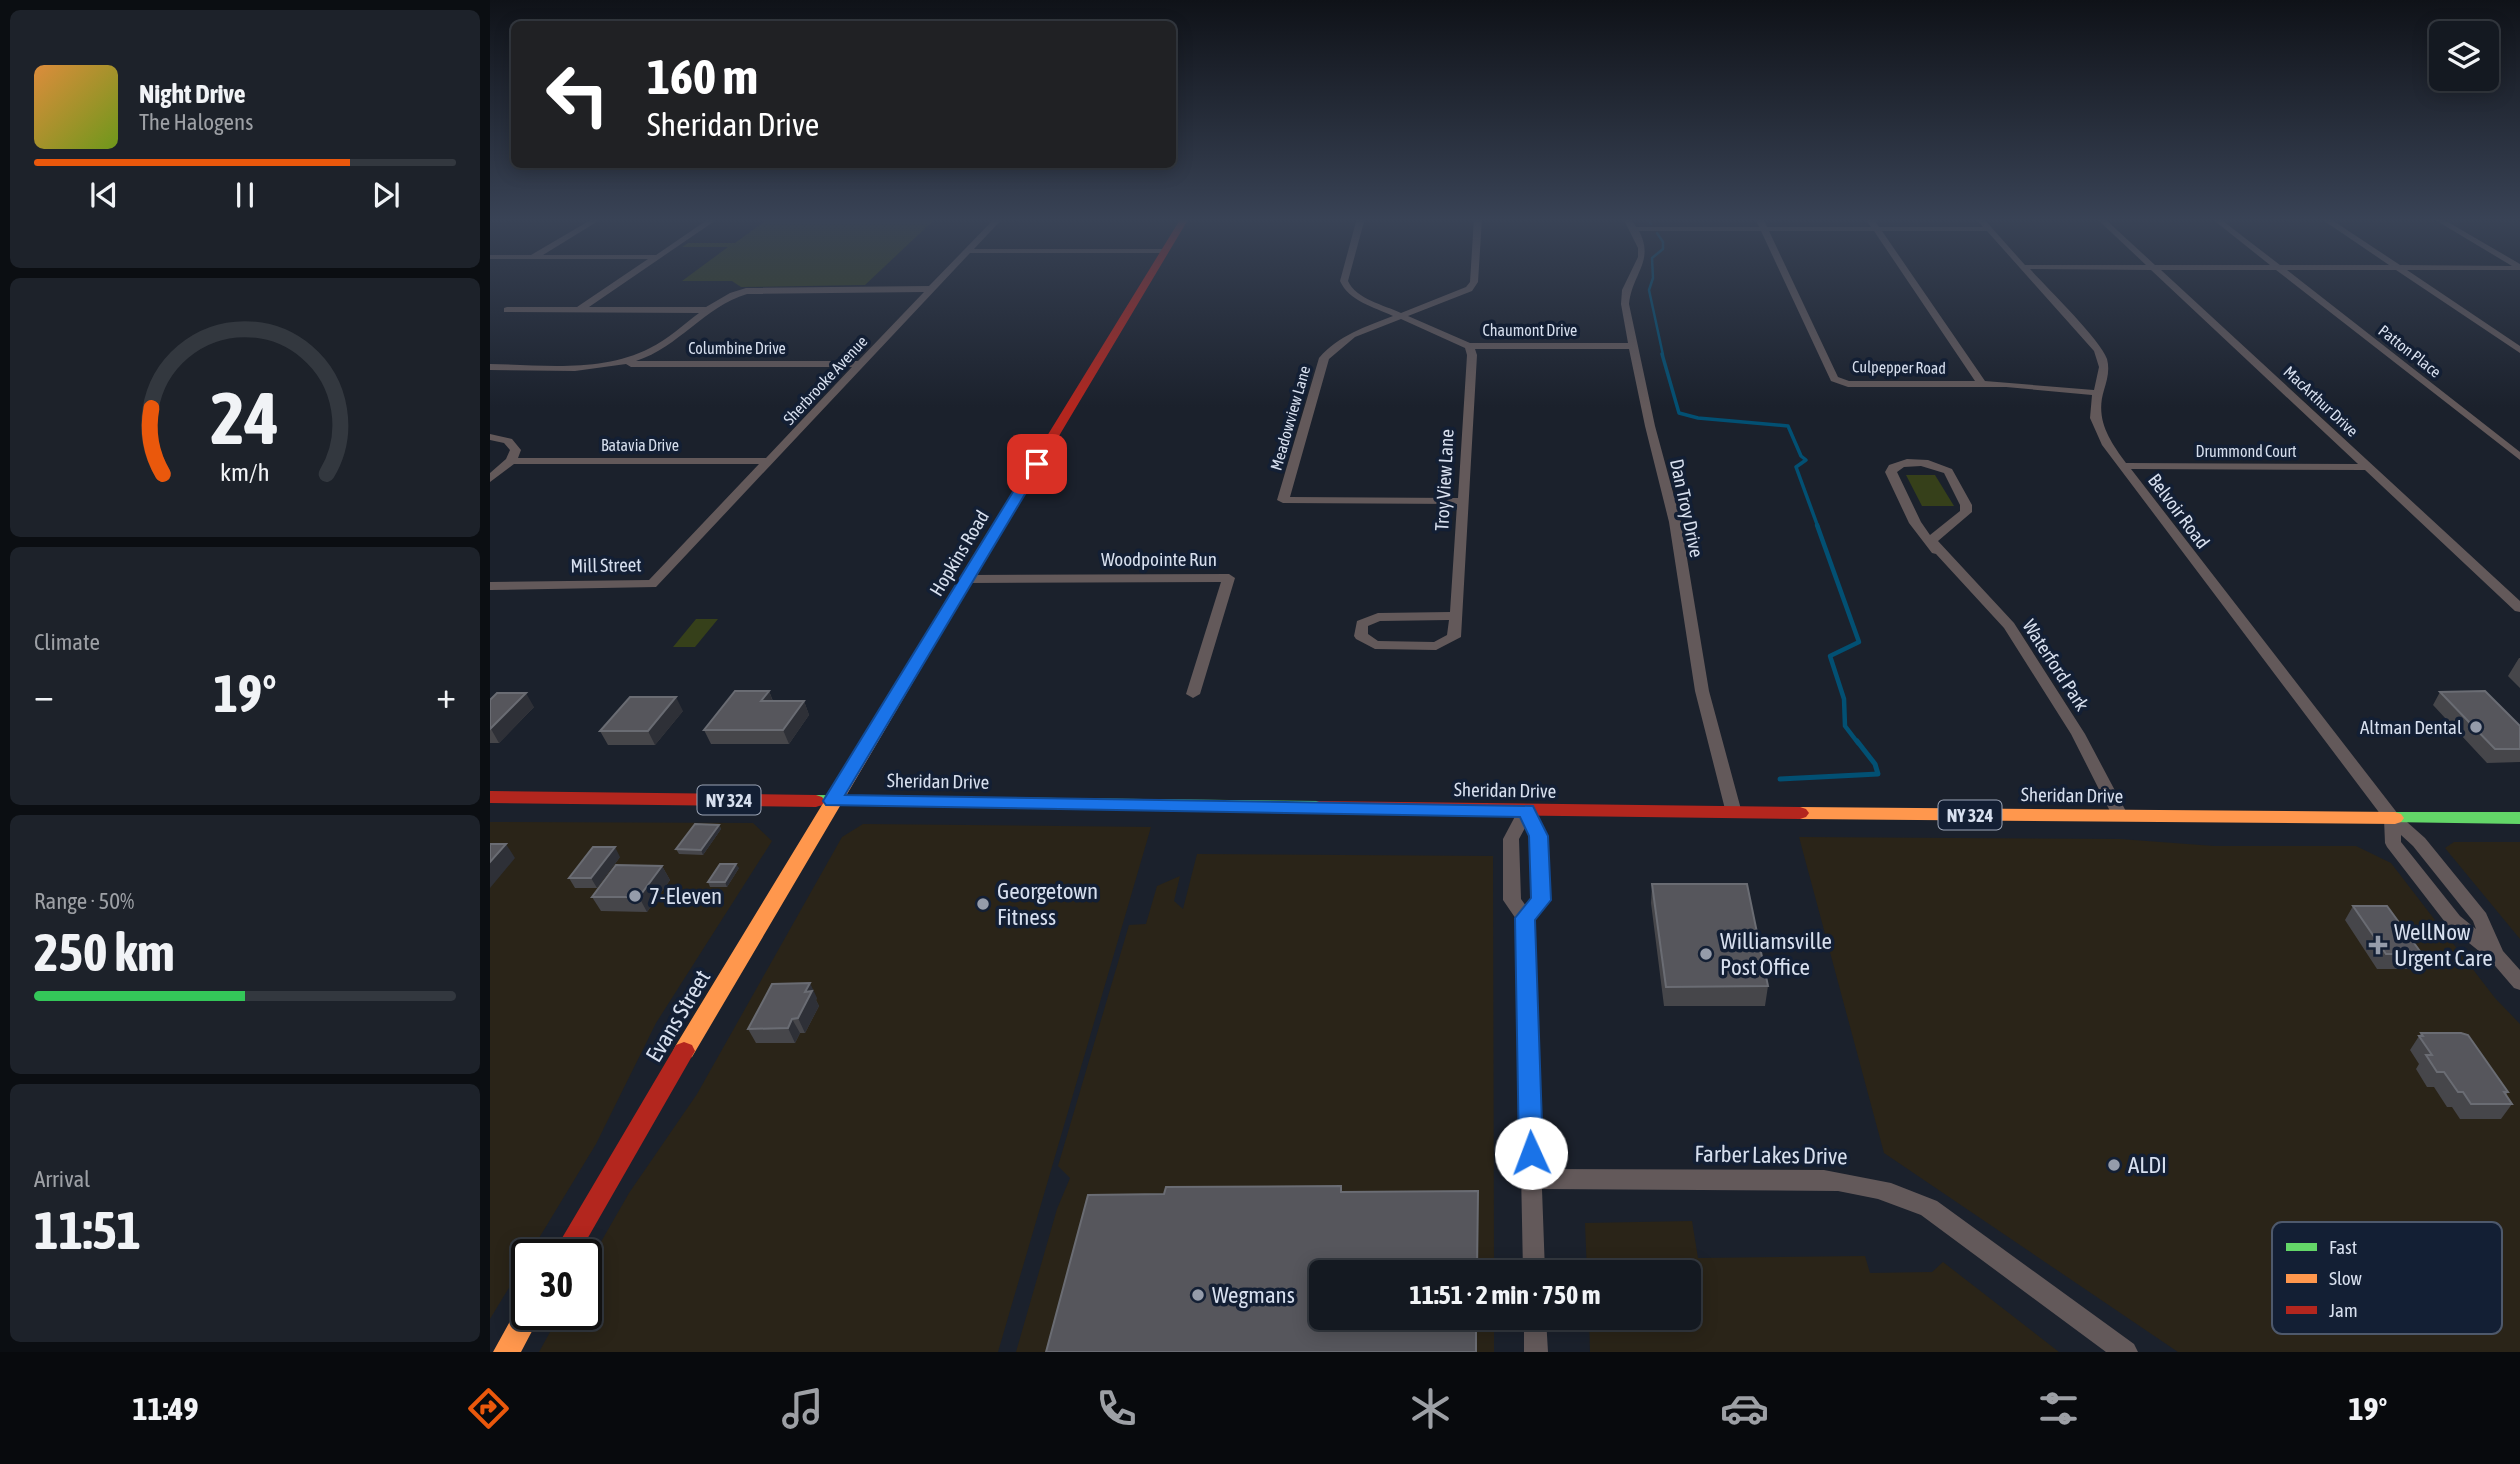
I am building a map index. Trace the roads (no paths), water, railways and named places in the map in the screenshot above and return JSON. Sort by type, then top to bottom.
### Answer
[{"type":"street","points":[[579,310],[622,281]]},
{"type":"street","name":"Sherbrooke Avenue","points":[[701,532],[939,281]]},
{"type":"street","name":"Hopkins Road","points":[[832,801],[1147,281]]},
{"type":"street","name":"Chaumont Drive","points":[[1346,281],[1345,286],[1358,297],[1469,346],[1634,346]]},
{"type":"street","name":"Meadowview Lane","points":[[1462,501],[1283,500],[1324,358],[1352,335],[1453,297],[1473,286],[1473,281]]},
{"type":"street","name":"Dan Troy Drive","points":[[1631,281],[1625,296],[1634,346],[1650,425],[1675,522],[1702,691],[1734,813]]},
{"type":"street","name":"Culpepper Road","points":[[1788,281],[1834,379],[1848,384],[2032,385],[2099,393]]},
{"type":"street","points":[[1912,281],[1982,384]]},
{"type":"street","name":"Belvoir Road","points":[[2037,281],[2098,350],[2105,368],[2095,410],[2096,421],[2107,445],[2392,818]]},
{"type":"street","name":"MacArthur Drive","points":[[2169,281],[2520,608]]},
{"type":"street","name":"Patton Place","points":[[2296,281],[2520,457]]},
{"type":"street","points":[[2418,281],[2520,350]]},
{"type":"street","points":[[490,367],[588,367],[637,358],[657,349],[725,297],[754,289],[932,289]]},
{"type":"street","points":[[507,310],[708,310]]},
{"type":"street","name":"Troy View Lane","points":[[1456,616],[1378,617],[1362,624],[1361,636],[1375,645],[1436,646],[1454,637],[1456,616],[1462,501],[1472,355],[1469,346]]},
{"type":"street","name":"Columbine Drive","points":[[612,364],[861,364]]},
{"type":"street","points":[[490,437],[513,444],[515,455],[490,479]]},
{"type":"street","name":"Batavia Drive","points":[[511,461],[770,461]]},
{"type":"street","name":"Waterford Park","points":[[1936,550],[1931,541],[1966,512],[1966,505],[1948,471],[1925,463],[1900,463],[1893,467],[1891,472],[1915,523],[1936,550],[2009,626],[2078,734],[2121,817]]},
{"type":"street","name":"Drummond Court","points":[[2123,466],[2369,467]]},
{"type":"street","name":"Mill Street","points":[[490,586],[652,584],[701,532]]},
{"type":"street","name":"Woodpointe Run","points":[[967,579],[1229,578],[1193,694]]},
{"type":"street","name":"Sheridan Drive","points":[[490,797],[1526,811],[2520,818]]},
{"type":"street","name":"Evans Street","points":[[573,1239],[832,801]]},
{"type":"street","points":[[1525,918],[1541,900],[1539,836],[1526,811]]},
{"type":"street","points":[[1526,811],[1511,839],[1512,900],[1525,918],[1534,1260]]},
{"type":"street","points":[[2392,818],[2393,843],[2454,921],[2496,955],[2520,983]]},
{"type":"street","name":"Farber Lakes Drive","points":[[1532,1179],[1824,1180],[1866,1184],[1897,1193],[1929,1208],[2126,1352]]},
{"type":"street","points":[[506,1352],[519,1330]]},
{"type":"street","points":[[1535,1330],[1536,1352]]},
{"type":"waterway","points":[[1652,281],[1649,290],[1663,355]]},
{"type":"waterway","points":[[1662,354],[1679,413],[1698,418],[1788,426],[1801,456],[1806,460],[1796,467],[1818,527]]},
{"type":"waterway","points":[[1817,525],[1859,642],[1830,656],[1844,699],[1845,726],[1858,743]]},
{"type":"waterway","points":[[1780,779],[1878,774],[1875,764],[1857,741]]},
{"type":"place","name":"Altman Dental","points":[[2476,727]]},
{"type":"place","name":"7-Eleven","points":[[635,896]]},
{"type":"place","name":"Georgetown Fitness","points":[[983,904]]},
{"type":"place","name":"WellNow Urgent Care","points":[[2378,945]]},
{"type":"place","name":"Williamsville Post Office","points":[[1706,954]]},
{"type":"place","name":"ALDI","points":[[2114,1165]]},
{"type":"place","name":"Wegmans","points":[[1198,1295]]}]
